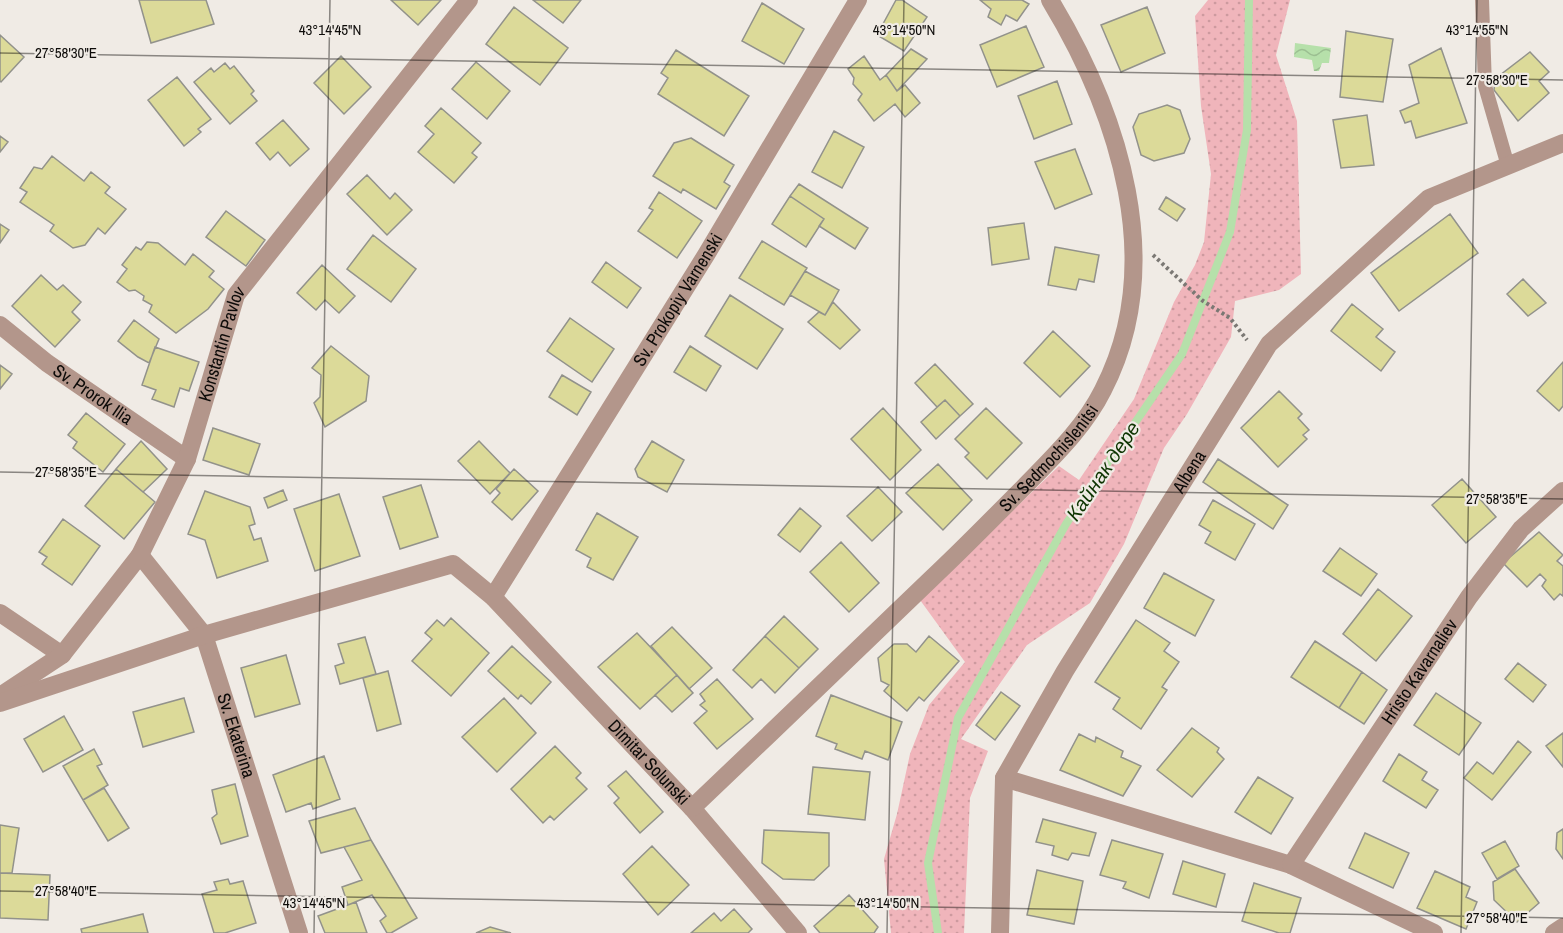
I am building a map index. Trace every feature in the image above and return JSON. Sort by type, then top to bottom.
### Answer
[{"type":"street","name":"Konstantin Pavlov","points":[[0,696],[62,655],[140,555],[187,459],[236,295],[469,0]]},
{"type":"street","name":"Sv. Prokopiy Varnenski","points":[[493,597],[706,255],[858,0]]},
{"type":"street","name":"Sv. Sedmochislenitsi","points":[[692,808],[966,546],[1072,438],[1103,391],[1126,331],[1135,272],[1131,204],[1111,132],[1083,61],[1050,0]]},
{"type":"street","name":"Albena","points":[[1000,933],[1004,778],[1065,671],[1259,358],[1269,344],[1429,198],[1563,143]]},
{"type":"street","name":"Sv. Prorok Ilia","points":[[0,325],[47,363],[187,459]]},
{"type":"street","name":"Hristo Kavarnaliev","points":[[1291,865],[1469,597],[1521,529],[1563,491]]},
{"type":"street","name":"Sv. Ekaterina","points":[[140,555],[204,635],[299,933]]},
{"type":"street","name":"Dimitar Solunski","points":[[204,635],[453,564],[493,597],[692,808],[798,933]]},
{"type":"street","points":[[0,613],[62,655]]},
{"type":"street","points":[[0,703],[204,635]]},
{"type":"street","points":[[1004,778],[1291,865],[1434,933]]},
{"type":"street","points":[[1554,933],[1563,927]]},
{"type":"lane","points":[[1482,0],[1485,86],[1508,166]]},
{"type":"path","points":[[1133,241],[1154,256],[1203,301],[1230,318],[1259,358]]},
{"type":"shaded area","points":[[1208,0],[1290,0],[1276,55],[1297,121],[1301,274],[1279,290],[1235,301],[1231,337],[1187,414],[1164,448],[1124,544],[1090,603],[1027,645],[961,739],[988,751],[970,798],[964,933],[891,933],[884,859],[897,814],[910,754],[929,705],[965,662],[920,600],[1059,466],[1079,480],[1134,399],[1174,302],[1195,265],[1204,242],[1211,174],[1201,106],[1195,16]]},
{"type":"water","points":[[1295,43],[1331,48],[1329,63],[1322,63],[1319,71],[1314,71],[1312,60],[1294,57]]},
{"type":"building","points":[[139,0],[206,0],[214,24],[151,43]]},
{"type":"building","points":[[391,0],[441,0],[418,25]]},
{"type":"building","points":[[533,0],[581,0],[563,23]]},
{"type":"building","points":[[896,0],[902,0],[927,17],[904,51],[877,35]]},
{"type":"building","points":[[980,0],[1022,0],[1029,4],[1017,21],[1006,15],[1001,25],[988,17],[991,9]]},
{"type":"building","points":[[762,3],[804,29],[784,64],[742,41]]},
{"type":"building","points":[[514,7],[568,48],[540,85],[486,44]]},
{"type":"building","points":[[1147,7],[1165,53],[1121,72],[1101,25]]},
{"type":"building","points":[[1026,26],[1044,67],[997,87],[980,45]]},
{"type":"building","points":[[1346,31],[1393,39],[1383,102],[1340,97]]},
{"type":"building","points":[[0,35],[24,57],[1,82],[0,81]]},
{"type":"building","points":[[1441,48],[1467,123],[1416,138],[1411,121],[1405,123],[1400,111],[1419,103],[1409,65]]},
{"type":"building","points":[[911,49],[927,59],[897,91],[886,75]]},
{"type":"building","points":[[676,50],[749,96],[724,136],[658,94],[668,78],[661,73]]},
{"type":"building","points":[[1530,52],[1549,72],[1539,81],[1549,93],[1518,121],[1494,90],[1495,79]]},
{"type":"building","points":[[341,56],[371,87],[344,114],[314,83]]},
{"type":"building","points":[[864,56],[880,80],[886,75],[897,91],[905,85],[920,103],[905,117],[895,104],[874,121],[858,100],[862,94],[853,84],[854,78],[848,69]]},
{"type":"building","points":[[476,62],[510,91],[487,119],[452,89]]},
{"type":"building","points":[[225,63],[230,69],[234,66],[254,91],[251,94],[257,101],[230,124],[194,82],[211,68],[214,72]]},
{"type":"building","points":[[177,77],[211,119],[198,129],[201,132],[184,146],[148,100]]},
{"type":"building","points":[[1057,81],[1072,124],[1034,139],[1018,96]]},
{"type":"building","points":[[1167,105],[1180,110],[1190,139],[1184,153],[1154,161],[1141,155],[1133,127],[1139,114]]},
{"type":"building","points":[[441,108],[481,143],[472,153],[477,157],[454,183],[418,152],[434,134],[425,126]]},
{"type":"building","points":[[1367,115],[1374,165],[1341,168],[1333,120]]},
{"type":"building","points":[[283,120],[309,149],[290,166],[278,152],[270,160],[256,143]]},
{"type":"building","points":[[834,131],[864,147],[842,188],[812,172]]},
{"type":"building","points":[[0,136],[8,142],[0,152]]},
{"type":"building","points":[[691,138],[734,165],[724,182],[730,186],[716,209],[683,189],[681,193],[653,176],[674,143]]},
{"type":"building","points":[[1075,149],[1092,194],[1055,209],[1035,162]]},
{"type":"building","points":[[52,156],[84,181],[91,172],[110,187],[105,193],[126,209],[105,234],[98,228],[85,245],[73,248],[50,231],[54,225],[20,202],[27,192],[20,188],[34,167],[42,169]]},
{"type":"building","points":[[367,175],[390,199],[395,193],[412,210],[387,235],[347,194]]},
{"type":"building","points":[[799,184],[868,228],[855,249],[819,226],[824,219],[790,196]]},
{"type":"building","points":[[659,192],[702,221],[677,258],[638,231],[653,210],[649,208]]},
{"type":"building","points":[[790,196],[824,219],[806,247],[772,224]]},
{"type":"building","points":[[1166,197],[1185,209],[1177,221],[1159,209]]},
{"type":"building","points":[[226,211],[265,240],[246,266],[206,237]]},
{"type":"building","points":[[1450,214],[1478,253],[1399,311],[1371,273]]},
{"type":"building","points":[[1024,223],[1029,259],[992,265],[988,228]]},
{"type":"building","points":[[0,224],[9,230],[0,243]]},
{"type":"building","points":[[373,235],[416,269],[391,302],[347,269]]},
{"type":"building","points":[[762,241],[807,268],[784,305],[739,278]]},
{"type":"building","points":[[147,242],[158,243],[185,265],[193,254],[214,271],[209,277],[224,289],[208,309],[176,333],[149,312],[152,305],[143,300],[144,296],[135,290],[129,291],[117,282],[127,269],[122,265],[136,247],[141,250]]},
{"type":"building","points":[[1055,247],[1099,255],[1094,282],[1079,279],[1076,290],[1048,285]]},
{"type":"building","points":[[606,262],[641,288],[627,308],[592,282]]},
{"type":"building","points":[[322,265],[355,296],[339,313],[325,300],[316,310],[297,293]]},
{"type":"building","points":[[805,271],[839,290],[825,315],[790,295]]},
{"type":"building","points":[[41,275],[57,290],[63,285],[81,302],[72,312],[80,320],[55,347],[12,306]]},
{"type":"building","points":[[1523,279],[1546,303],[1528,316],[1507,294]]},
{"type":"building","points":[[730,295],[783,329],[757,369],[705,336]]},
{"type":"building","points":[[833,302],[860,330],[840,349],[808,322],[819,312],[825,315]]},
{"type":"building","points":[[1352,304],[1383,329],[1376,337],[1395,352],[1381,371],[1331,331]]},
{"type":"building","points":[[570,318],[614,349],[592,382],[547,351]]},
{"type":"building","points":[[134,320],[159,339],[149,363],[118,341]]},
{"type":"building","points":[[1053,331],[1090,366],[1060,397],[1024,363]]},
{"type":"building","points":[[331,346],[369,376],[366,401],[325,427],[314,403],[320,397],[321,375],[312,368]]},
{"type":"building","points":[[690,346],[721,366],[706,391],[674,372]]},
{"type":"building","points":[[155,347],[199,362],[189,391],[180,388],[174,407],[152,399],[156,390],[142,385]]},
{"type":"building","points":[[1563,362],[1563,406],[1559,411],[1537,391]]},
{"type":"building","points":[[935,364],[973,404],[960,416],[945,400],[937,407],[915,383]]},
{"type":"building","points":[[0,365],[12,374],[0,389]]},
{"type":"building","points":[[562,375],[591,392],[577,415],[549,397]]},
{"type":"building","points":[[1279,391],[1302,414],[1298,418],[1309,430],[1303,435],[1307,439],[1278,467],[1241,428]]},
{"type":"building","points":[[945,400],[960,416],[936,439],[921,422]]},
{"type":"building","points":[[883,408],[921,450],[890,480],[851,439]]},
{"type":"building","points":[[986,408],[1022,443],[987,479],[965,457],[969,453],[955,439]]},
{"type":"building","points":[[86,413],[125,444],[103,472],[73,448],[77,442],[68,435]]},
{"type":"building","points":[[213,428],[260,444],[249,475],[203,460]]},
{"type":"building","points":[[141,441],[167,469],[143,492],[116,469]]},
{"type":"building","points":[[479,441],[510,473],[490,494],[458,461]]},
{"type":"building","points":[[652,441],[684,460],[667,492],[638,477],[635,469]]},
{"type":"building","points":[[1218,459],[1288,505],[1273,529],[1203,482]]},
{"type":"building","points":[[938,464],[972,500],[943,530],[906,493]]},
{"type":"building","points":[[116,469],[155,502],[124,539],[85,506]]},
{"type":"building","points":[[514,469],[538,491],[512,520],[492,502],[500,493],[496,489]]},
{"type":"building","points":[[1462,479],[1496,517],[1466,543],[1432,505]]},
{"type":"building","points":[[421,485],[438,537],[400,549],[383,497]]},
{"type":"building","points":[[878,487],[902,512],[872,541],[847,516]]},
{"type":"building","points":[[283,490],[287,500],[268,508],[264,498]]},
{"type":"building","points":[[205,491],[250,507],[255,524],[249,526],[254,540],[261,538],[268,561],[217,578],[205,540],[188,534]]},
{"type":"building","points":[[339,494],[360,556],[315,571],[294,509]]},
{"type":"building","points":[[1213,500],[1255,524],[1235,560],[1205,543],[1211,532],[1199,525]]},
{"type":"building","points":[[800,508],[821,526],[800,552],[778,535]]},
{"type":"building","points":[[597,513],[638,537],[613,580],[587,567],[591,558],[576,550]]},
{"type":"building","points":[[63,519],[100,546],[72,585],[42,564],[47,557],[39,552]]},
{"type":"building","points":[[1539,532],[1563,555],[1557,561],[1563,566],[1563,596],[1560,594],[1554,600],[1542,586],[1546,580],[1540,574],[1527,587],[1503,563]]},
{"type":"building","points":[[841,542],[879,583],[849,612],[810,572]]},
{"type":"building","points":[[1340,548],[1377,574],[1361,596],[1323,571]]},
{"type":"building","points":[[1164,573],[1214,600],[1195,636],[1144,608]]},
{"type":"building","points":[[1378,589],[1412,616],[1376,661],[1343,634]]},
{"type":"building","points":[[784,616],[818,649],[799,668],[765,636]]},
{"type":"building","points":[[451,618],[489,653],[451,696],[412,661],[432,639],[425,633],[437,620],[444,626]]},
{"type":"building","points":[[1136,620],[1170,643],[1164,651],[1179,662],[1162,687],[1167,690],[1141,729],[1113,709],[1120,698],[1095,682]]},
{"type":"building","points":[[672,627],[712,668],[689,689],[651,646]]},
{"type":"building","points":[[637,633],[677,675],[640,709],[598,667]]},
{"type":"building","points":[[765,636],[799,668],[775,693],[761,679],[752,688],[733,670]]},
{"type":"building","points":[[929,636],[959,661],[924,701],[919,697],[907,711],[884,691],[889,685],[881,681],[878,658],[894,644],[907,644],[916,652]]},
{"type":"building","points":[[365,637],[376,674],[340,684],[335,666],[344,663],[338,644]]},
{"type":"building","points":[[1315,641],[1362,672],[1339,708],[1291,677]]},
{"type":"building","points":[[512,646],[551,682],[531,704],[521,695],[518,699],[488,671]]},
{"type":"building","points":[[286,655],[300,704],[255,717],[241,668]]},
{"type":"building","points":[[1518,663],[1546,685],[1533,702],[1505,679]]},
{"type":"building","points":[[388,671],[401,724],[377,731],[363,678]]},
{"type":"building","points":[[1362,672],[1387,690],[1364,724],[1339,708]]},
{"type":"building","points":[[677,675],[693,693],[672,712],[655,695]]},
{"type":"building","points":[[717,679],[753,719],[717,749],[694,723],[707,711],[700,705],[705,701],[700,694]]},
{"type":"building","points":[[1001,692],[1020,706],[995,740],[976,725]]},
{"type":"building","points":[[1436,693],[1481,723],[1459,755],[1414,725]]},
{"type":"building","points":[[831,695],[902,722],[888,760],[865,751],[862,759],[835,749],[837,744],[816,736]]},
{"type":"building","points":[[184,698],[194,732],[143,747],[133,712]]},
{"type":"building","points":[[504,698],[536,733],[497,772],[462,737]]},
{"type":"building","points":[[64,716],[83,750],[43,772],[24,739]]},
{"type":"building","points":[[1192,728],[1219,748],[1217,752],[1224,759],[1192,797],[1157,770]]},
{"type":"building","points":[[1563,733],[1563,767],[1546,746]]},
{"type":"building","points":[[1079,734],[1095,742],[1096,737],[1123,751],[1121,757],[1141,766],[1123,796],[1060,770]]},
{"type":"building","points":[[1518,741],[1531,752],[1492,800],[1464,778],[1477,762],[1493,774]]},
{"type":"building","points":[[555,746],[581,773],[576,778],[587,789],[554,820],[550,816],[543,823],[511,789]]},
{"type":"building","points":[[94,749],[102,764],[97,766],[108,785],[83,800],[63,766]]},
{"type":"building","points":[[1399,754],[1427,772],[1422,780],[1438,790],[1426,808],[1383,781]]},
{"type":"building","points":[[324,756],[340,799],[313,809],[311,803],[286,812],[273,775]]},
{"type":"building","points":[[813,767],[870,772],[865,820],[808,814]]},
{"type":"building","points":[[626,771],[663,812],[640,833],[614,803],[619,798],[608,786]]},
{"type":"building","points":[[1258,777],[1293,798],[1271,834],[1235,812]]},
{"type":"building","points":[[235,784],[248,836],[221,844],[212,818],[217,814],[212,790]]},
{"type":"building","points":[[104,788],[129,828],[108,841],[83,800]]},
{"type":"building","points":[[355,808],[371,840],[321,853],[309,821]]},
{"type":"building","points":[[1043,819],[1096,833],[1089,856],[1072,853],[1068,860],[1052,855],[1054,846],[1036,842]]},
{"type":"building","points":[[0,825],[19,828],[12,873],[0,873]]},
{"type":"building","points":[[1563,829],[1563,859],[1556,849],[1557,833]]},
{"type":"building","points":[[764,830],[829,833],[829,866],[814,880],[783,879],[762,863]]},
{"type":"building","points":[[1365,833],[1409,853],[1393,888],[1349,868]]},
{"type":"building","points":[[371,840],[417,918],[391,933],[387,933],[380,921],[386,916],[372,895],[348,905],[342,887],[362,880],[344,847]]},
{"type":"building","points":[[1112,840],[1163,854],[1149,898],[1123,888],[1126,882],[1100,875]]},
{"type":"building","points":[[1505,841],[1519,866],[1497,879],[1482,853]]},
{"type":"building","points":[[652,846],[689,885],[658,915],[623,874]]},
{"type":"building","points":[[1183,861],[1225,874],[1216,907],[1173,894]]},
{"type":"building","points":[[1515,869],[1539,903],[1517,922],[1494,900],[1493,882]]},
{"type":"building","points":[[1037,870],[1083,881],[1074,924],[1027,915]]},
{"type":"building","points":[[1435,871],[1470,887],[1466,897],[1477,902],[1466,929],[1417,908]]},
{"type":"building","points":[[0,873],[50,875],[48,920],[0,918]]},
{"type":"building","points":[[228,879],[230,884],[243,881],[256,923],[225,933],[214,933],[202,894],[217,890],[214,882]]},
{"type":"building","points":[[1254,883],[1301,898],[1290,933],[1279,933],[1242,921]]},
{"type":"building","points":[[849,895],[878,927],[874,933],[820,933],[814,926]]},
{"type":"building","points":[[356,902],[367,933],[325,933],[318,916]]},
{"type":"building","points":[[734,909],[752,929],[748,933],[691,933],[714,913],[721,921]]},
{"type":"building","points":[[143,914],[148,933],[82,933],[81,929]]},
{"type":"building","points":[[490,927],[511,933],[476,933]]},
{"type":"waterway","name":"Кайнак дере","points":[[938,933],[928,863],[958,718],[1066,524],[1182,354],[1230,232],[1247,130],[1249,0]]}]
